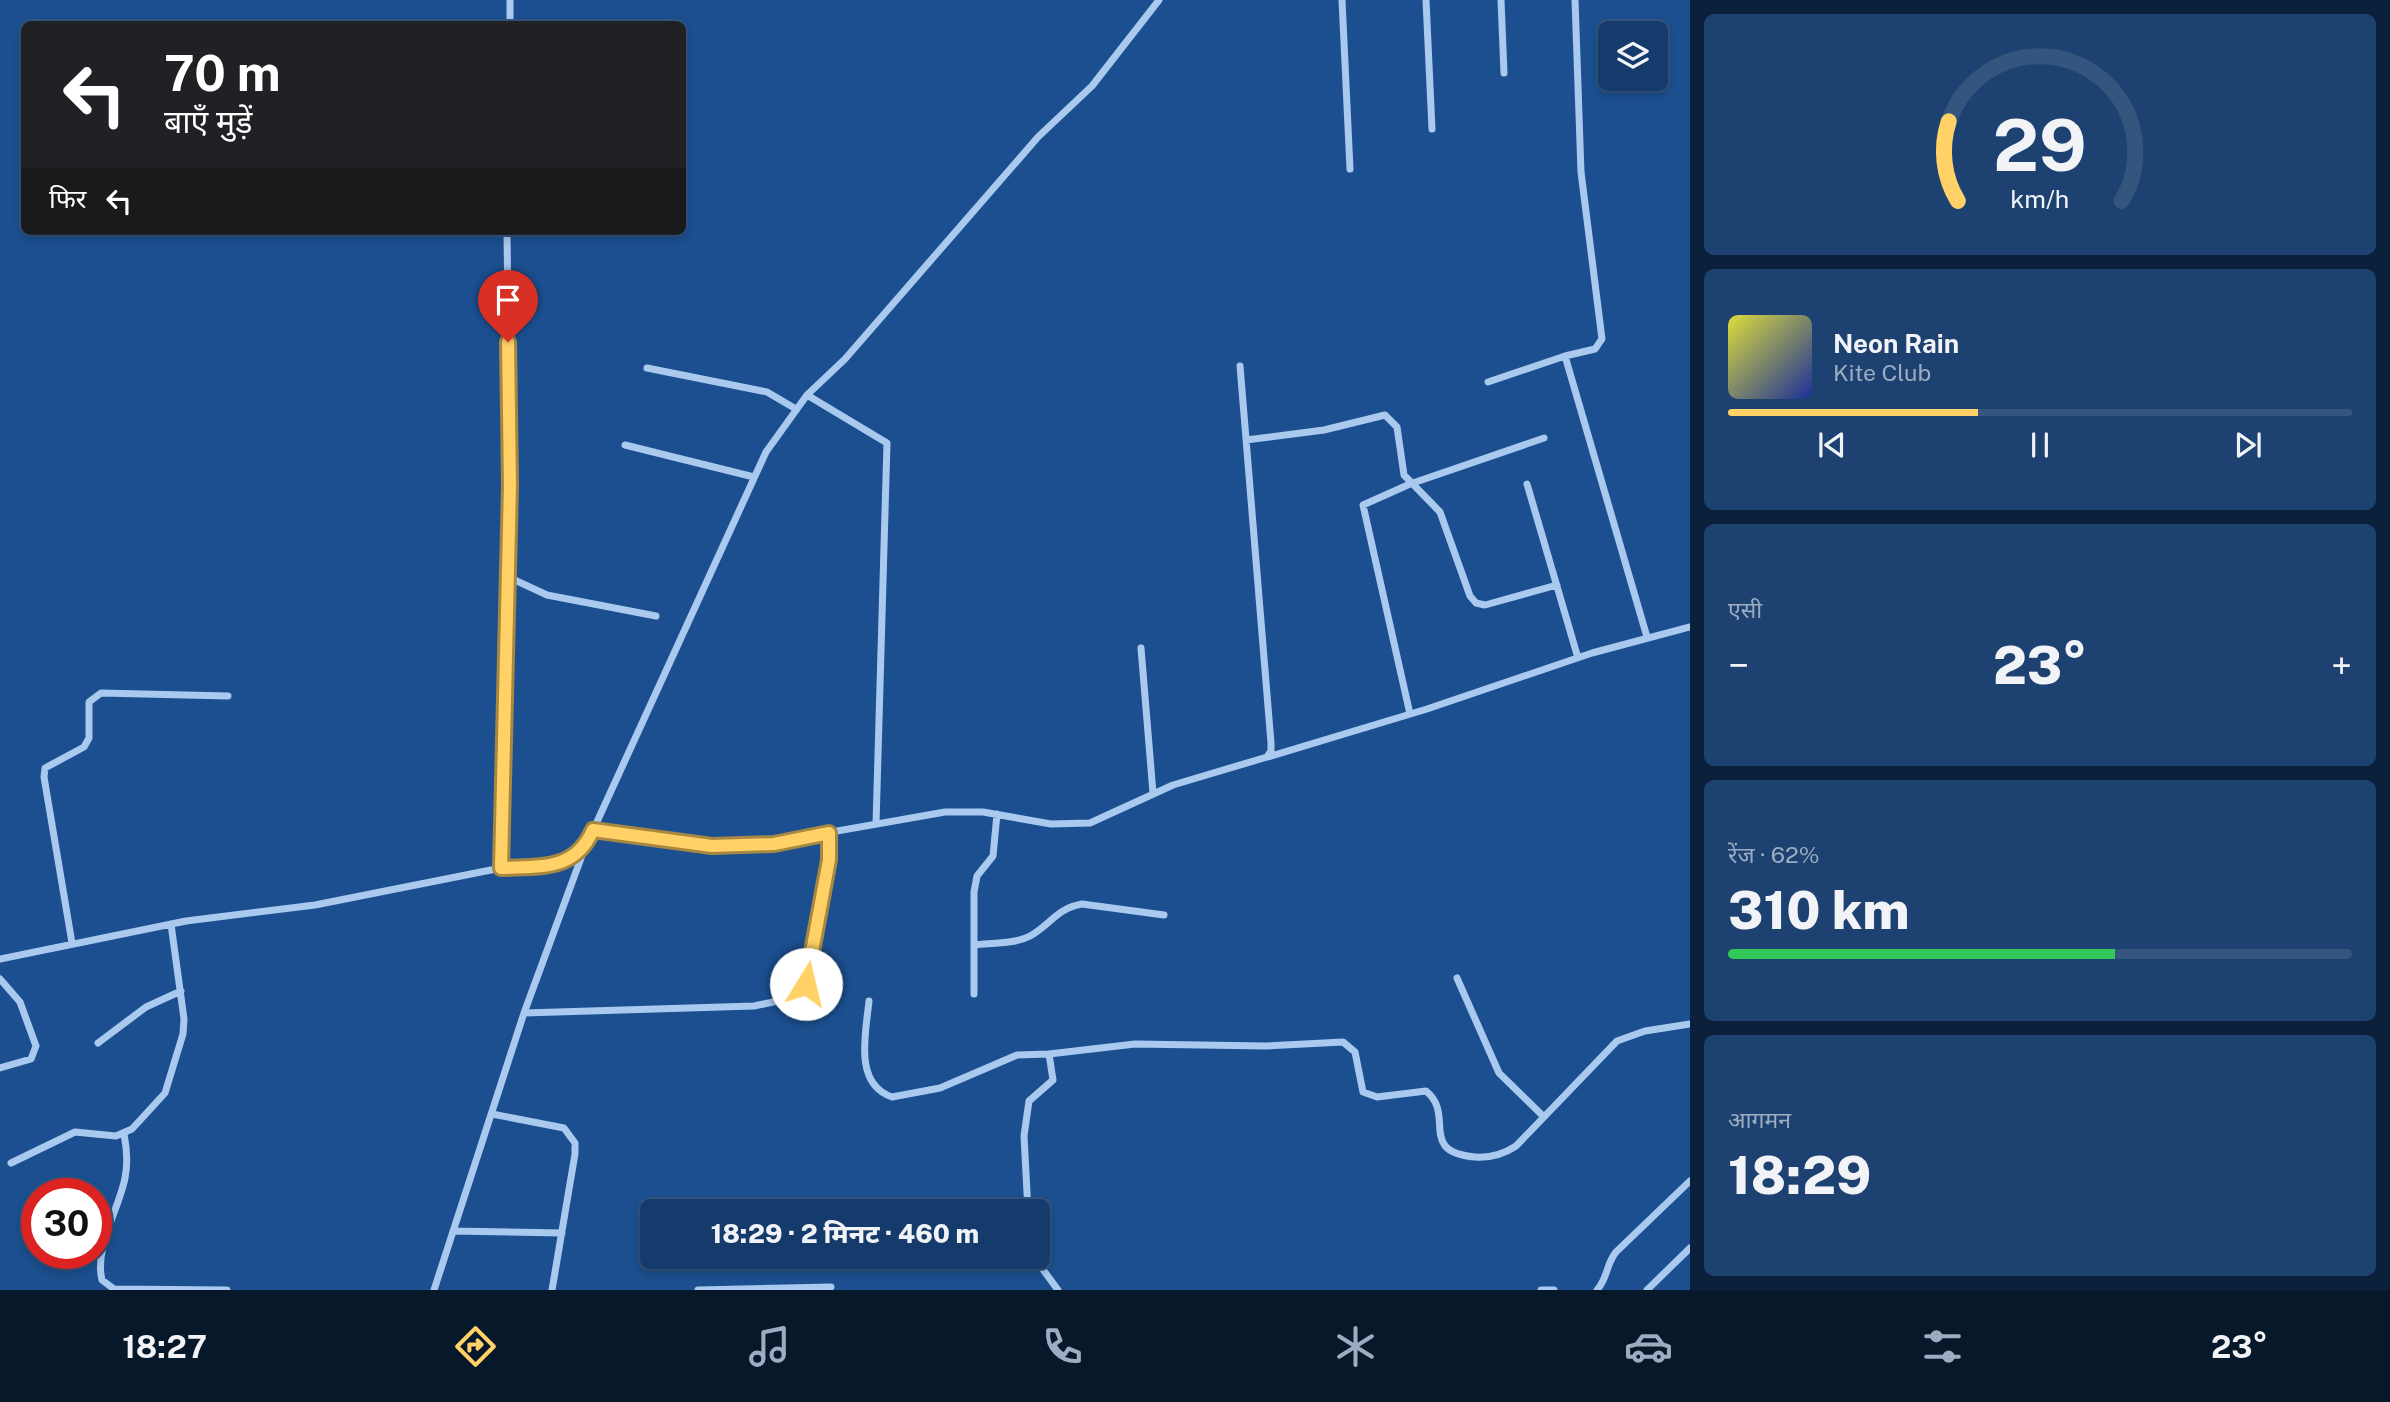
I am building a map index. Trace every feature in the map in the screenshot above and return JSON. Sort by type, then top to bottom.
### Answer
[{"type":"street","points":[[510,0],[510,21]]},
{"type":"street","points":[[434,1290],[524,1013],[585,848],[766,452],[807,395],[845,359],[1038,137],[1092,86],[1159,0]]},
{"type":"street","points":[[1342,0],[1350,169]]},
{"type":"street","points":[[1426,0],[1432,129]]},
{"type":"street","points":[[1501,0],[1504,72]]},
{"type":"street","points":[[1488,382],[1565,356],[1595,349],[1602,339],[1581,172],[1575,0]]},
{"type":"street","points":[[501,868],[508,578],[507,235]]},
{"type":"street","points":[[1565,356],[1647,637]]},
{"type":"street","points":[[1240,366],[1272,751],[1267,757]]},
{"type":"street","points":[[648,368],[767,392],[796,409]]},
{"type":"street","points":[[807,395],[881,436],[887,443],[876,824]]},
{"type":"street","points":[[1246,440],[1324,430],[1385,415],[1393,419],[1397,427],[1400,461],[1410,484],[1440,512],[1470,596],[1476,603],[1485,605],[1557,585]]},
{"type":"street","points":[[1410,714],[1363,509],[1369,500],[1544,438]]},
{"type":"street","points":[[625,445],[754,477]]},
{"type":"street","points":[[1527,484],[1578,658]]},
{"type":"street","points":[[508,578],[547,594],[656,616]]},
{"type":"street","points":[[593,830],[712,846],[774,844],[945,812],[997,814],[1051,824],[1090,823],[1153,793],[1410,714],[1578,658],[1690,626]]},
{"type":"street","points":[[1141,648],[1153,793]]},
{"type":"street","points":[[72,943],[45,768],[84,747],[89,738],[89,702],[101,693],[229,696]]},
{"type":"street","points":[[974,994],[975,882],[993,856],[997,814]]},
{"type":"street","points":[[524,1013],[754,1006],[792,998],[806,984],[829,860],[829,833]]},
{"type":"street","points":[[0,959],[171,924],[315,905],[501,868],[554,865],[569,860],[585,848]]},
{"type":"street","points":[[974,945],[1024,939],[1060,910],[1082,904],[1164,915]]},
{"type":"street","points":[[11,1163],[75,1132],[106,1136],[124,1134],[158,1104],[170,1082],[183,1034],[181,991],[171,924]]},
{"type":"street","points":[[1457,978],[1499,1073],[1543,1116]]},
{"type":"street","points":[[0,979],[20,1002],[36,1046],[32,1059],[0,1068]]},
{"type":"street","points":[[98,1043],[146,1007],[181,991]]},
{"type":"street","points":[[869,1001],[864,1048],[869,1076],[874,1087],[891,1097],[940,1088],[1017,1055],[1135,1044],[1266,1046],[1343,1042],[1355,1052],[1360,1085],[1369,1097],[1418,1090],[1432,1096],[1442,1144],[1458,1156],[1480,1157],[1508,1151],[1617,1041],[1645,1031],[1690,1024]]},
{"type":"street","points":[[1028,1199],[1026,1123],[1029,1101],[1053,1080],[1049,1054]]},
{"type":"street","points":[[492,1114],[555,1125],[571,1135],[575,1143],[575,1165],[552,1290]]},
{"type":"street","points":[[124,1134],[128,1162],[106,1239],[100,1272],[102,1280],[113,1289],[227,1290]]},
{"type":"street","points":[[1597,1290],[1606,1278],[1608,1264],[1616,1252],[1690,1181]]},
{"type":"street","points":[[453,1231],[562,1233]]},
{"type":"street","points":[[1647,1290],[1690,1248]]},
{"type":"street","points":[[1043,1269],[1058,1290]]},
{"type":"street","points":[[698,1290],[831,1287]]},
{"type":"street","points":[[1541,1290],[1554,1290]]},
{"type":"route","points":[[508,342],[510,485],[501,868],[554,865],[569,860],[585,848],[593,830],[671,842],[746,847],[829,833],[829,860],[806,984]]}]
